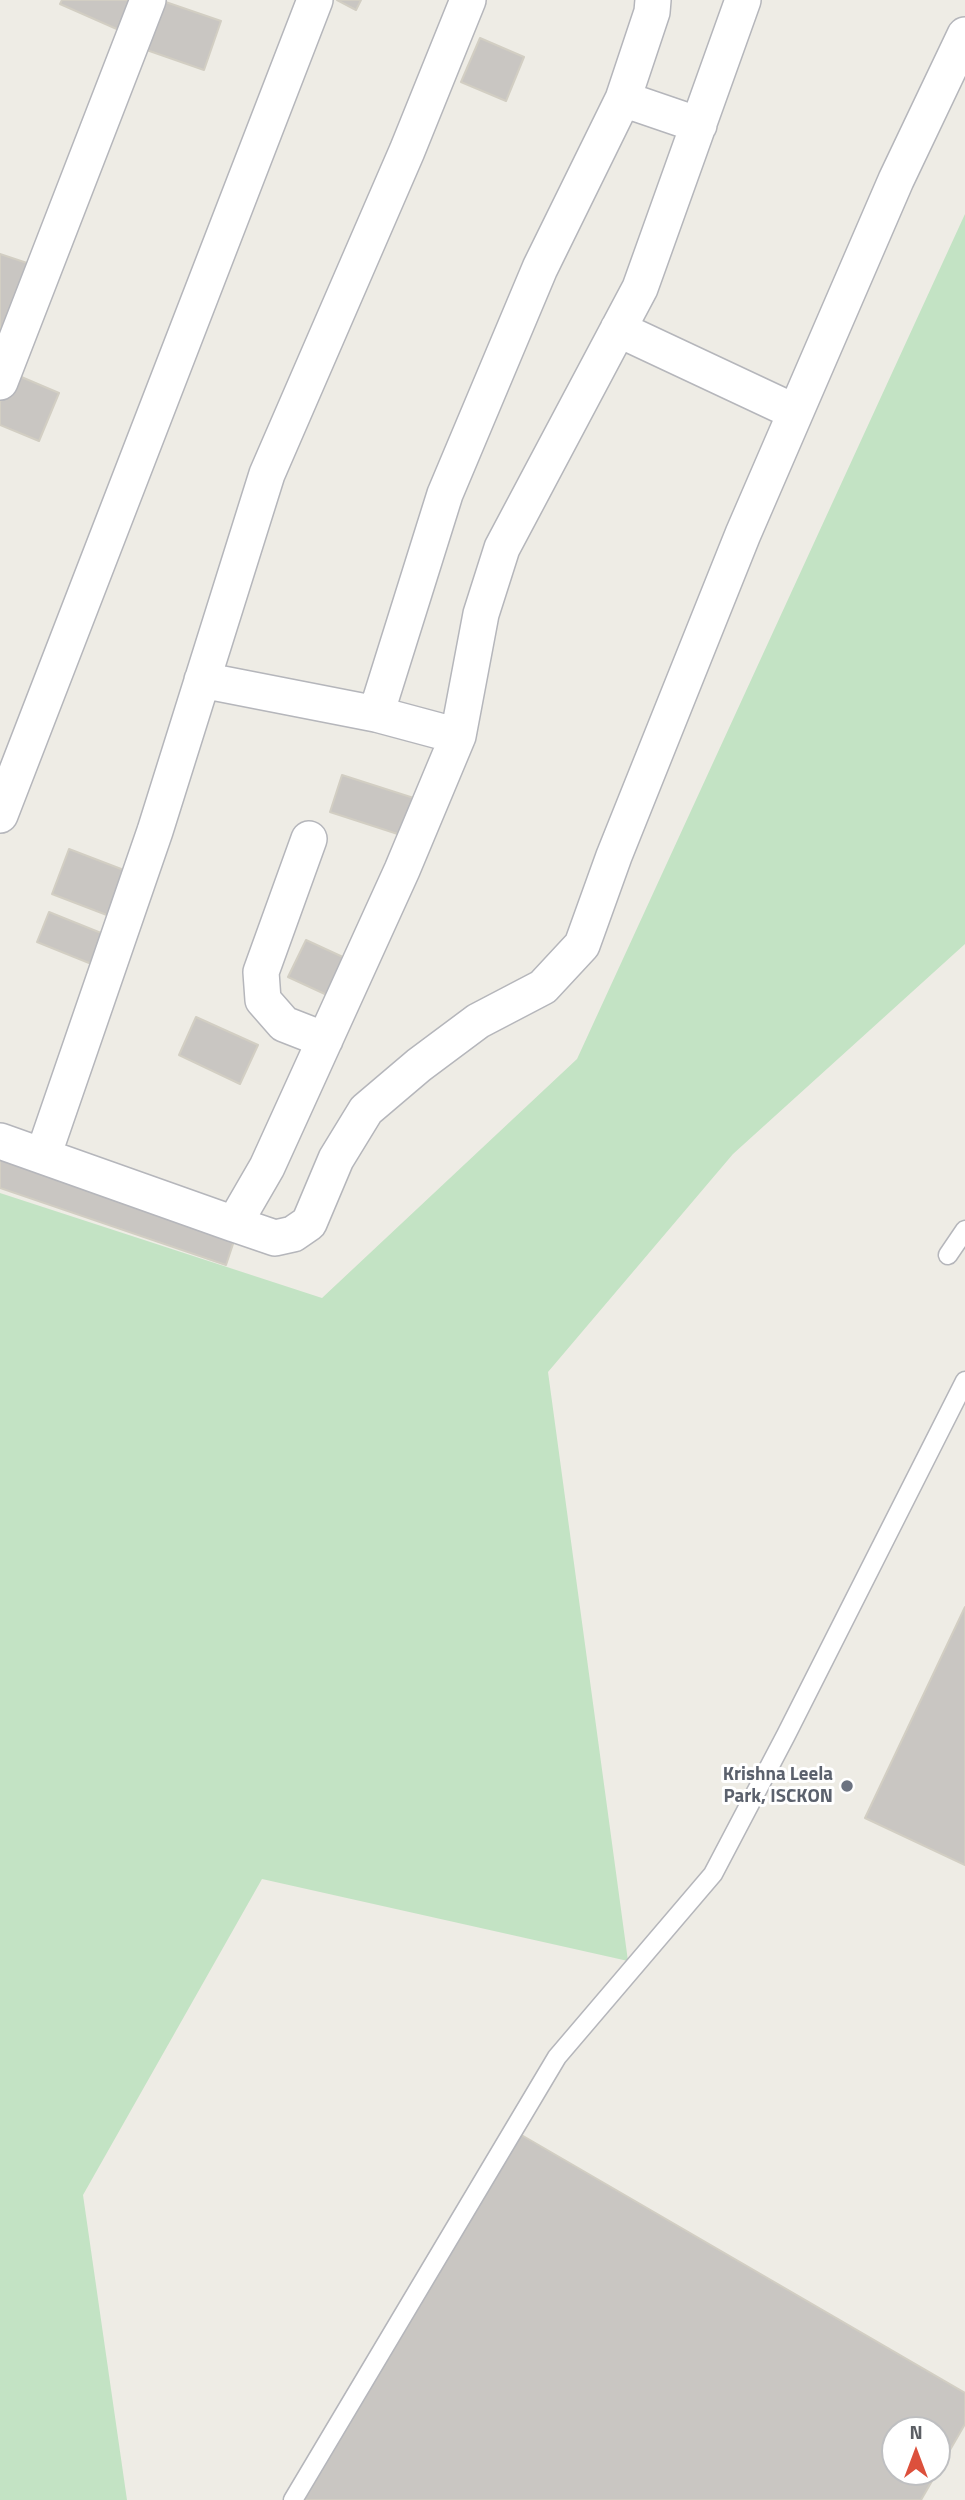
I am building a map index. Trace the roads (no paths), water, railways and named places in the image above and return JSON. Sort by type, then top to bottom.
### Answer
[{"type":"street","points":[[0,382],[148,0]]},
{"type":"street","points":[[0,815],[315,0]]},
{"type":"street","points":[[43,1156],[155,831],[267,474],[468,0]]},
{"type":"street","points":[[376,714],[444,494],[540,268],[623,99],[652,12],[653,0]]},
{"type":"street","points":[[234,1224],[267,1167],[402,870],[458,736],[481,614],[502,548],[640,288],[743,0]]},
{"type":"street","points":[[0,1141],[275,1238],[293,1234],[309,1223],[336,1159],[366,1110],[419,1065],[478,1021],[542,987],[582,945],[614,856],[743,534],[896,180],[965,35]]},
{"type":"street","points":[[623,99],[699,125]]},
{"type":"street","points":[[618,329],[795,412]]},
{"type":"street","points":[[202,680],[376,714],[458,736]]},
{"type":"street","points":[[309,839],[261,972],[263,1000],[284,1024],[325,1040]]},
{"type":"lane","points":[[948,1255],[965,1230]]},
{"type":"lane","points":[[293,2500],[557,2057],[713,1874],[965,1381]]},
{"type":"place","name":"Krishna Leela Park, ISCKON","points":[[847,1786]]}]
